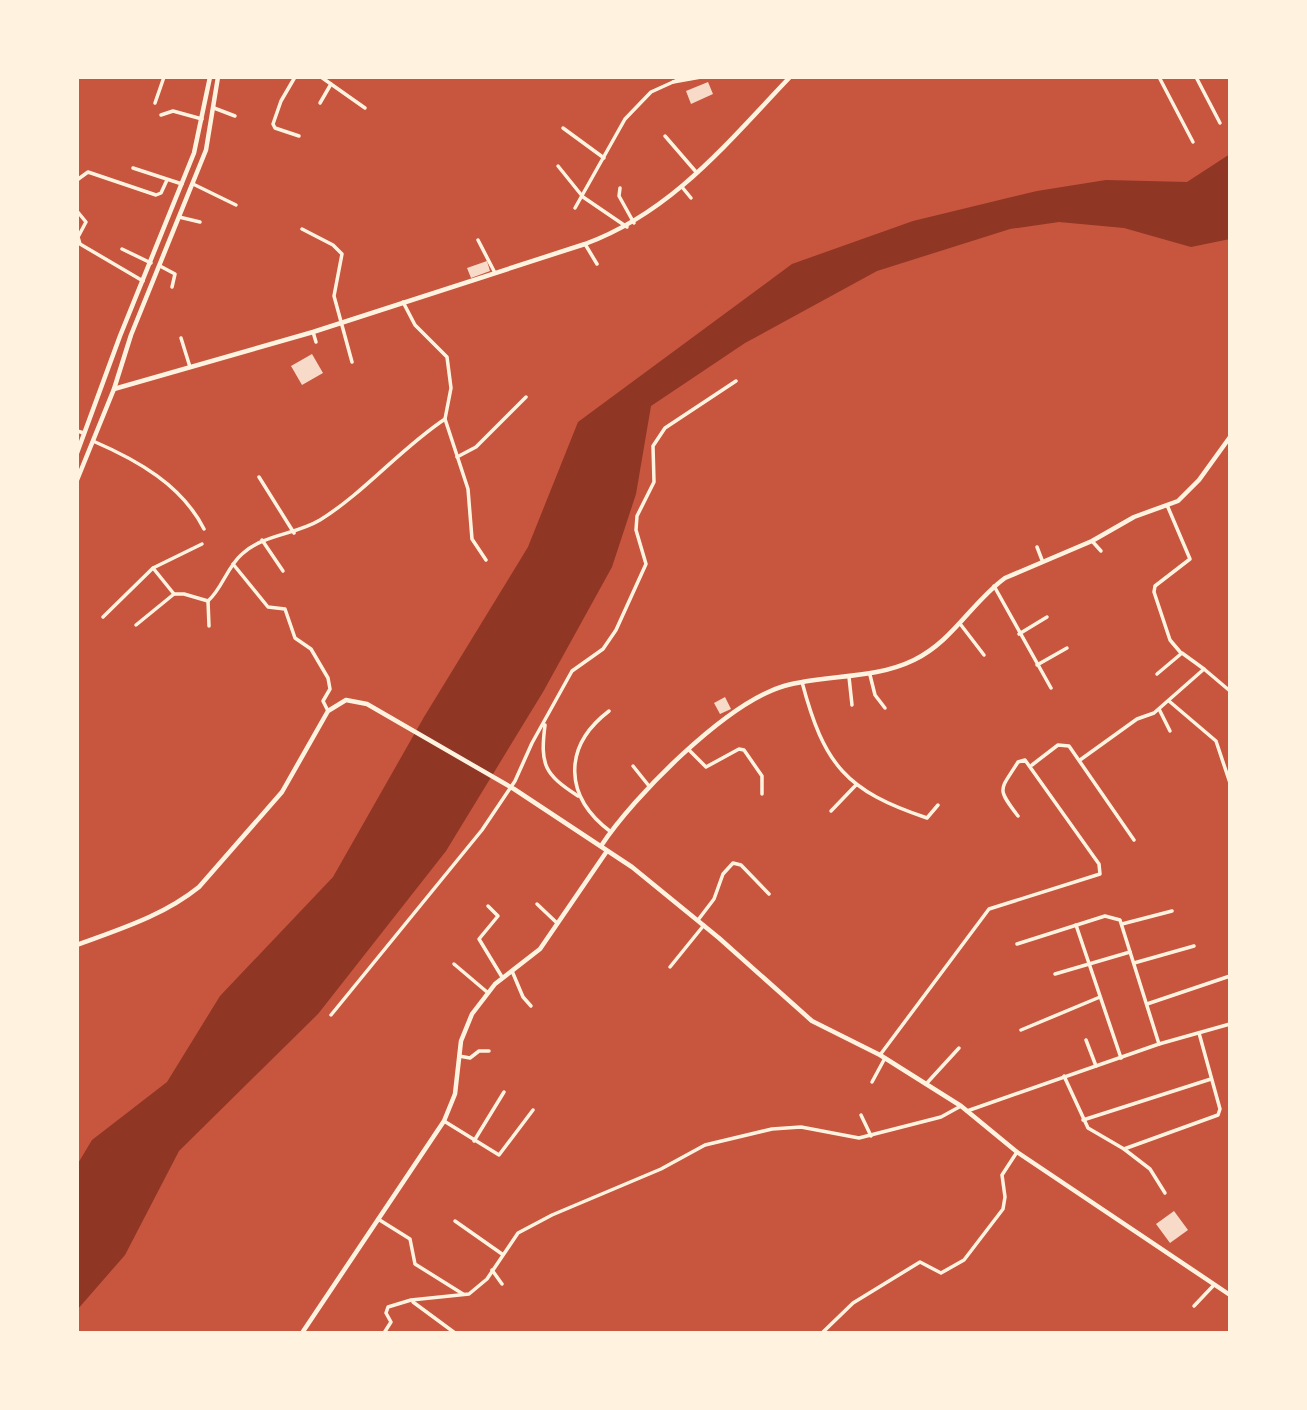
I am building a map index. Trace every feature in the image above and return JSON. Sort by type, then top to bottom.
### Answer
[{"type":"street","points":[[155,103],[164,77]]},
{"type":"street","points":[[77,453],[134,301],[182,184],[202,119],[210,77]]},
{"type":"street","points":[[77,480],[206,150],[218,77]]},
{"type":"street","points":[[295,77],[281,101],[273,124],[275,128],[299,136]]},
{"type":"street","points":[[320,77],[365,108]]},
{"type":"street","points":[[575,208],[625,119],[651,92],[684,77]]},
{"type":"street","points":[[668,83],[701,77]]},
{"type":"street","points":[[114,388],[313,331],[585,244],[627,227],[682,187],[790,77]]},
{"type":"street","points":[[1159,77],[1193,142]]},
{"type":"street","points":[[1196,77],[1220,123]]},
{"type":"street","points":[[320,103],[331,84]]},
{"type":"street","points":[[214,108],[235,116]]},
{"type":"street","points":[[160,115],[173,111],[202,119]]},
{"type":"street","points":[[563,128],[604,158]]},
{"type":"street","points":[[665,136],[697,173]]},
{"type":"street","points":[[558,166],[583,197],[627,227]]},
{"type":"street","points":[[133,169],[182,184]]},
{"type":"street","points":[[77,180],[88,172],[156,195],[162,191],[167,180]]},
{"type":"street","points":[[193,184],[236,205]]},
{"type":"street","points":[[682,187],[691,198]]},
{"type":"street","points":[[620,188],[619,197],[634,223]]},
{"type":"street","points":[[77,211],[86,222],[78,237],[80,244],[143,281]]},
{"type":"street","points":[[180,216],[200,222]]},
{"type":"street","points":[[302,229],[333,245],[342,254],[334,296],[352,362]]},
{"type":"street","points":[[478,240],[494,271]]},
{"type":"street","points":[[585,244],[597,264]]},
{"type":"street","points":[[122,249],[151,263]]},
{"type":"street","points":[[160,266],[175,274],[172,287]]},
{"type":"street","points":[[134,301],[144,304]]},
{"type":"street","points":[[403,302],[415,325],[447,356],[451,388],[445,419],[468,489],[472,539],[486,561]]},
{"type":"street","points":[[313,331],[316,341]]},
{"type":"street","points":[[181,338],[190,366]]},
{"type":"street","points":[[331,1015],[482,830],[515,781],[572,671],[603,649],[616,630],[646,564],[636,530],[637,516],[654,482],[653,446],[665,428],[736,381]]},
{"type":"street","points":[[457,457],[476,447],[526,397]]},
{"type":"street","points":[[209,626],[208,601],[233,564],[262,540],[294,533],[330,513],[445,419]]},
{"type":"street","points":[[77,431],[84,433]]},
{"type":"street","points":[[601,846],[649,786],[689,750],[760,696],[802,682],[870,675],[902,666],[928,653],[961,625],[994,586],[1042,560],[1092,541],[1134,517],[1185,496],[1230,437]]},
{"type":"street","points":[[93,441],[126,456],[178,491],[204,529]]},
{"type":"street","points":[[259,477],[294,533]]},
{"type":"street","points":[[1167,505],[1190,559],[1155,586],[1154,592],[1170,640],[1181,653],[1230,691]]},
{"type":"street","points":[[262,540],[283,571]]},
{"type":"street","points":[[1092,541],[1101,551]]},
{"type":"street","points":[[103,617],[153,568],[202,544]]},
{"type":"street","points":[[1037,547],[1042,560]]},
{"type":"street","points":[[233,564],[268,607],[285,609],[295,638],[311,649],[328,678],[330,689],[323,700],[328,710]]},
{"type":"street","points":[[153,568],[174,594]]},
{"type":"street","points":[[994,586],[1051,688]]},
{"type":"street","points":[[136,625],[174,594],[208,601]]},
{"type":"street","points":[[1019,634],[1046,617]]},
{"type":"street","points":[[961,625],[984,655]]},
{"type":"street","points":[[1037,665],[1067,648]]},
{"type":"street","points":[[1157,674],[1181,653]]},
{"type":"street","points":[[1080,760],[1137,719],[1159,709],[1204,669]]},
{"type":"street","points":[[870,675],[876,695],[885,708]]},
{"type":"street","points":[[849,677],[852,705]]},
{"type":"street","points":[[802,682],[813,722],[832,760],[856,785],[888,805],[927,818],[937,805]]},
{"type":"street","points":[[77,945],[148,919],[184,899],[199,887],[282,792],[328,710],[346,700],[367,704],[513,789],[607,850],[704,925],[812,1021],[883,1057],[961,1106],[1017,1152],[1230,1295]]},
{"type":"street","points":[[1168,700],[1216,741],[1230,783]]},
{"type":"street","points":[[1159,709],[1170,731]]},
{"type":"street","points":[[579,797],[575,763],[581,745],[592,725],[609,711]]},
{"type":"street","points":[[545,720],[542,747],[546,768],[554,780],[579,797],[596,821],[611,832]]},
{"type":"street","points":[[1031,765],[1062,743],[1069,746],[1134,840]]},
{"type":"street","points":[[689,750],[706,767],[739,749],[744,750],[762,776],[762,794]]},
{"type":"street","points":[[872,1082],[883,1057],[989,909],[1100,874],[1099,864],[1025,760],[1018,762],[1001,787],[1001,793],[1018,816]]},
{"type":"street","points":[[633,766],[649,786]]},
{"type":"street","points":[[831,811],[856,785]]},
{"type":"street","points":[[302,1333],[444,1121],[455,1094],[459,1056],[466,1027],[487,992],[540,948],[607,850]]},
{"type":"street","points":[[698,920],[714,899],[723,874],[733,863],[741,865],[769,894]]},
{"type":"street","points":[[537,904],[556,923]]},
{"type":"street","points":[[488,906],[498,915],[479,939],[502,977]]},
{"type":"street","points":[[1122,923],[1172,911]]},
{"type":"street","points":[[1017,944],[1110,915],[1122,923],[1159,1044]]},
{"type":"street","points":[[670,967],[704,925]]},
{"type":"street","points":[[1076,925],[1121,1058]]},
{"type":"street","points":[[1134,963],[1194,946]]},
{"type":"street","points":[[1055,974],[1130,952]]},
{"type":"street","points":[[454,964],[487,992]]},
{"type":"street","points":[[512,971],[523,997],[531,1006]]},
{"type":"street","points":[[1147,1004],[1230,976]]},
{"type":"street","points":[[1021,1030],[1100,997]]},
{"type":"street","points":[[967,1111],[1159,1044],[1230,1024]]},
{"type":"street","points":[[1124,1149],[1218,1115],[1220,1109],[1199,1033]]},
{"type":"street","points":[[1086,1040],[1096,1066]]},
{"type":"street","points":[[926,1084],[959,1048]]},
{"type":"street","points":[[459,1056],[470,1058],[479,1051],[489,1051]]},
{"type":"street","points":[[1064,1076],[1088,1128],[1124,1149],[1150,1170],[1165,1193]]},
{"type":"street","points":[[1082,1120],[1211,1079]]},
{"type":"street","points":[[473,1141],[504,1092]]},
{"type":"street","points":[[384,1333],[391,1322],[386,1310],[411,1300],[464,1295],[478,1288],[514,1236],[528,1227],[661,1169],[705,1145],[742,1135],[801,1127],[848,1138],[871,1136],[942,1116],[961,1106]]},
{"type":"street","points":[[444,1121],[495,1154],[501,1154],[533,1110]]},
{"type":"street","points":[[861,1115],[871,1136]]},
{"type":"street","points":[[822,1333],[853,1303],[920,1262],[941,1273],[964,1260],[1003,1209],[1005,1197],[1002,1175],[1017,1152]]},
{"type":"street","points":[[378,1219],[407,1236],[415,1264],[464,1295]]},
{"type":"street","points":[[455,1222],[502,1254]]},
{"type":"street","points":[[492,1270],[502,1284]]},
{"type":"street","points":[[1194,1306],[1213,1286]]},
{"type":"street","points":[[411,1300],[455,1333]]},
{"type":"shaded area","points":[[1230,154],[1230,239],[1191,247],[1124,228],[1059,222],[1010,229],[877,271],[745,343],[651,406],[636,494],[612,567],[543,692],[446,851],[318,1014],[179,1151],[125,1255],[77,1310],[77,1165],[92,1140],[167,1082],[220,996],[333,877],[424,717],[528,547],[578,422],[792,264],[913,221],[1037,191],[1106,180],[1187,182]]},
{"type":"building","points":[[708,82],[713,94],[691,104],[686,91]]},
{"type":"building","points":[[487,261],[490,271],[471,278],[467,268]]},
{"type":"building","points":[[312,354],[323,373],[302,385],[291,366]]},
{"type":"building","points":[[725,697],[731,709],[720,714],[714,703]]},
{"type":"building","points":[[1174,1211],[1188,1230],[1170,1243],[1156,1224]]}]
